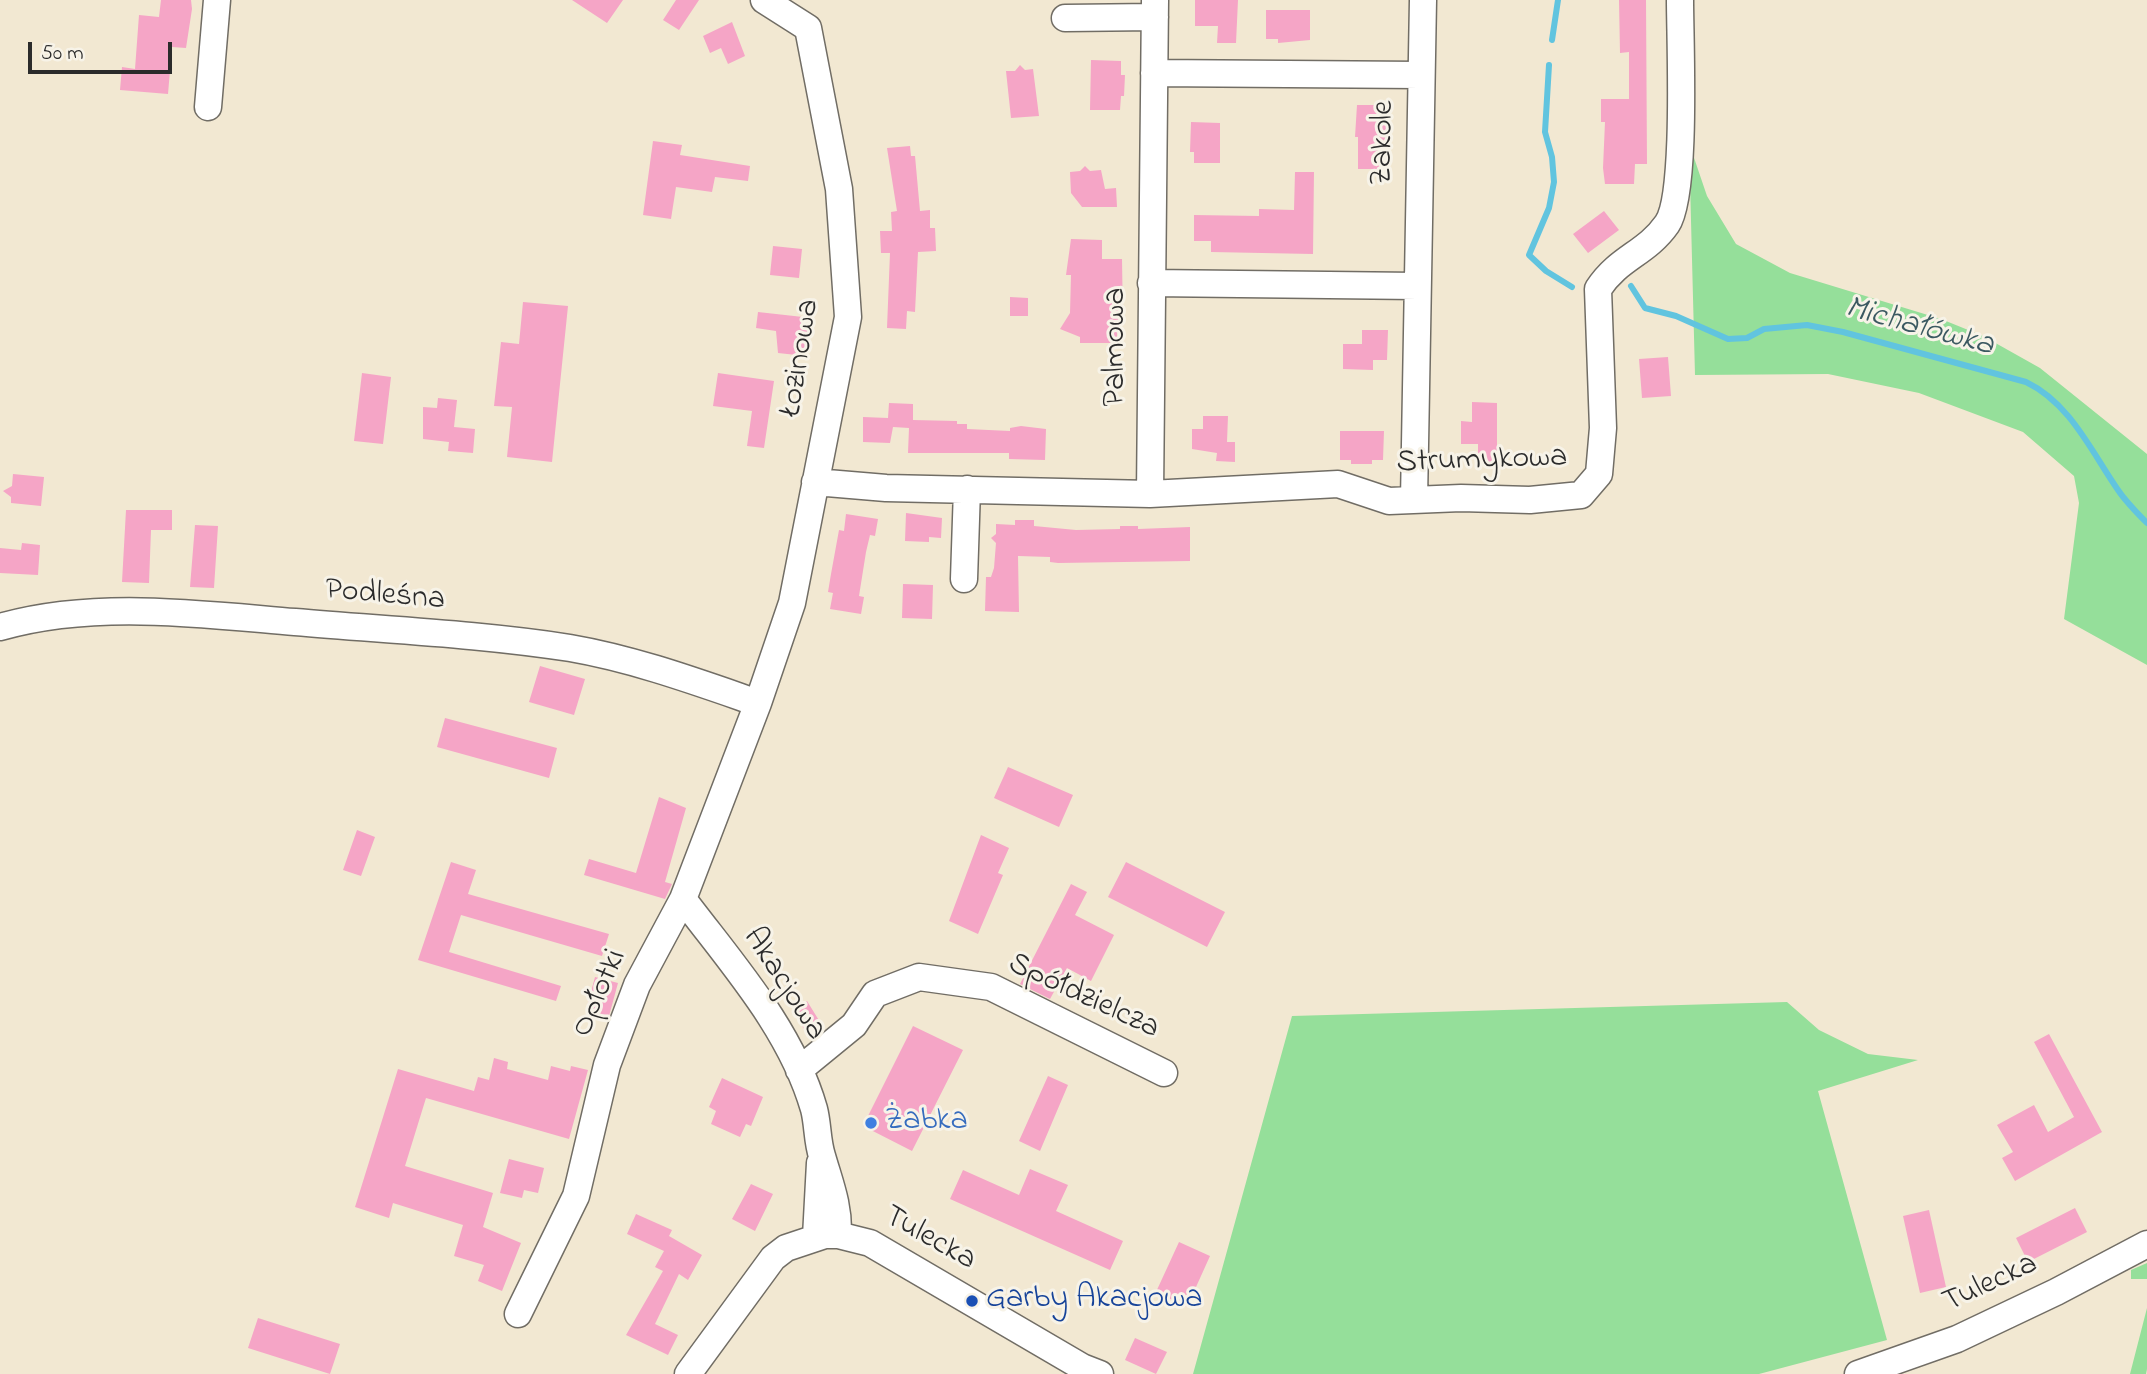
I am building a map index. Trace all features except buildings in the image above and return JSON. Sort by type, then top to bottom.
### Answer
[{"type":"street","points":[[208,107],[217,0]]},
{"type":"street","points":[[764,0],[808,28]]},
{"type":"street","name":"Łozinowa","points":[[758,703],[792,603],[848,317],[839,189],[808,28],[808,0]]},
{"type":"street","name":"Zakole","points":[[1414,500],[1423,0]]},
{"type":"street","name":"Strumykowa","points":[[1150,494],[1338,484],[1389,501],[1530,500],[1581,495],[1599,474],[1602,428],[1598,289],[1611,270],[1649,246],[1669,221],[1678,174],[1680,0]]},
{"type":"street","name":"Palmowa","points":[[1065,18],[1155,8],[1150,494]]},
{"type":"street","points":[[1154,74],[1420,75]]},
{"type":"street","points":[[1151,283],[1417,286]]},
{"type":"street","points":[[815,482],[886,488],[1150,494]]},
{"type":"street","points":[[964,579],[967,489]]},
{"type":"street","name":"Podleśna","points":[[0,627],[34,618],[76,613],[158,613],[571,648],[670,673],[758,703]]},
{"type":"street","name":"Opłotki","points":[[518,1314],[576,1196],[607,1065],[633,997],[683,900],[758,703]]},
{"type":"street","name":"Akacjowa","points":[[683,900],[766,1010],[799,1070],[814,1108],[821,1154],[834,1190],[839,1214],[827,1236]]},
{"type":"street","name":"Spółdzielcza","points":[[799,1070],[854,1025],[875,994],[919,976],[991,988],[1164,1073]]},
{"type":"street","points":[[688,1374],[773,1258],[786,1248],[827,1236]]},
{"type":"street","name":"Tulecka","points":[[827,1236],[870,1243],[1087,1372]]},
{"type":"street","name":"Tulecka","points":[[1858,1374],[1957,1339],[2147,1244]]},
{"type":"green space","points":[[1689,143],[1707,196],[1736,244],[1790,273],[1941,319],[1983,336],[2040,368],[2147,454],[2147,665],[2064,619],[2079,503],[2074,476],[2023,432],[1919,393],[1828,374],[1695,375]]},
{"type":"green space","points":[[1787,1002],[1819,1030],[1868,1054],[1918,1060],[1818,1091],[1887,1340],[1759,1374],[1193,1374],[1292,1016]]},
{"type":"green space","points":[[2147,1263],[2147,1279],[2131,1279],[2131,1270]]},
{"type":"green space","points":[[2147,1308],[2146,1374],[2130,1374]]},
{"type":"waterway","name":"Michałówka","points":[[1552,40],[1558,0]]},
{"type":"waterway","name":"Michałówka","points":[[1549,65],[1545,132],[1552,157],[1554,182],[1549,208],[1529,255],[1546,271],[1572,287]]},
{"type":"waterway","name":"Michałówka","points":[[1631,286],[1645,308],[1676,316],[1728,339],[1747,338],[1764,329],[1807,325],[1843,332],[2026,382],[2055,402],[2067,415],[2121,494],[2147,523]]},
{"type":"place","name":"Żabka","points":[[871,1123]]},
{"type":"place","name":"Garby Akacjowa","points":[[972,1301]]}]
